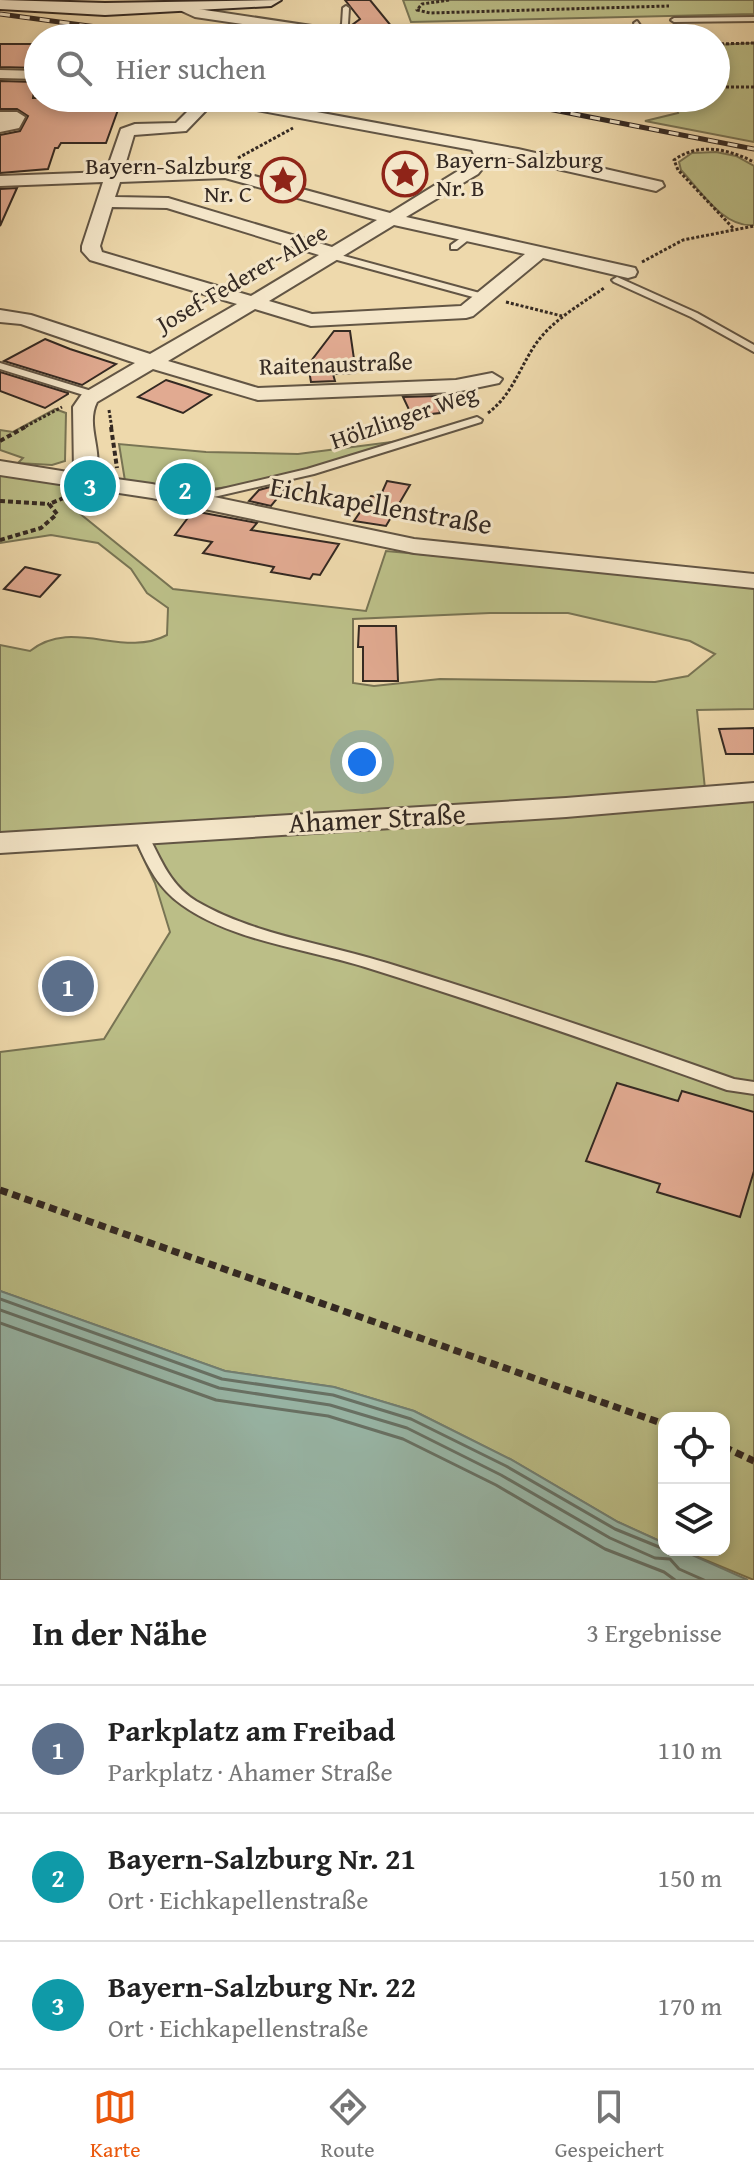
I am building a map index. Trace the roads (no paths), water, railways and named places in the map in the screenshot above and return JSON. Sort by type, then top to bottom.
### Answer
[{"type":"street","points":[[0,3],[180,7],[271,0]]},
{"type":"street","points":[[180,7],[195,13],[273,24]]},
{"type":"street","points":[[0,74],[24,75]]},
{"type":"street","points":[[198,112],[180,128],[127,132],[91,246],[96,256],[311,320],[466,312],[538,253]]},
{"type":"street","points":[[290,112],[518,154],[656,186]]},
{"type":"street","points":[[0,117],[17,117],[13,125],[0,127]]},
{"type":"street","name":"Josef-Federer-Allee","points":[[95,401],[154,360],[472,170],[483,158],[480,149]]},
{"type":"street","points":[[0,181],[225,173],[391,218],[461,242],[538,253],[622,276]]},
{"type":"street","points":[[104,202],[168,203],[334,255]]},
{"type":"street","name":"Raitenaustraße","points":[[0,316],[24,319],[154,360],[218,384],[258,394],[456,386],[492,379]]},
{"type":"street","points":[[82,480],[89,464],[84,437],[95,401]]},
{"type":"street","name":"Eichkapellenstraße","points":[[0,468],[192,499],[414,546],[754,581]]},
{"type":"street","name":"Ahamer Straße","points":[[0,843],[139,831],[422,816],[754,792]]},
{"type":"lane","points":[[345,24],[346,8]]},
{"type":"lane","points":[[674,20],[754,19]]},
{"type":"lane","points":[[334,255],[484,297]]},
{"type":"lane","points":[[622,276],[754,349]]},
{"type":"lane","points":[[0,366],[95,401]]},
{"type":"lane","name":"Hölzlinger Weg","points":[[192,499],[355,459],[477,420]]},
{"type":"lane","points":[[139,831],[159,874],[173,891],[190,904],[231,924],[257,934],[417,976],[733,1085],[754,1088]]},
{"type":"water","points":[[0,1291],[225,1371],[334,1387],[414,1411],[510,1459],[618,1522],[658,1540],[658,1556],[694,1556],[748,1580],[0,1580]]},
{"type":"railway","points":[[0,14],[74,24]]},
{"type":"railway","points":[[564,112],[754,149]]},
{"type":"place","name":"Bayern-Salzburg Nr. B","points":[[405,174]]},
{"type":"place","name":"Bayern-Salzburg Nr. C","points":[[283,180]]},
{"type":"place","name":"Bayern-Salzburg Nr. 22","points":[[90,486]]},
{"type":"place","name":"Bayern-Salzburg Nr. 21","points":[[185,489]]},
{"type":"place","name":"Parkplatz am Freibad","points":[[68,986]]}]
